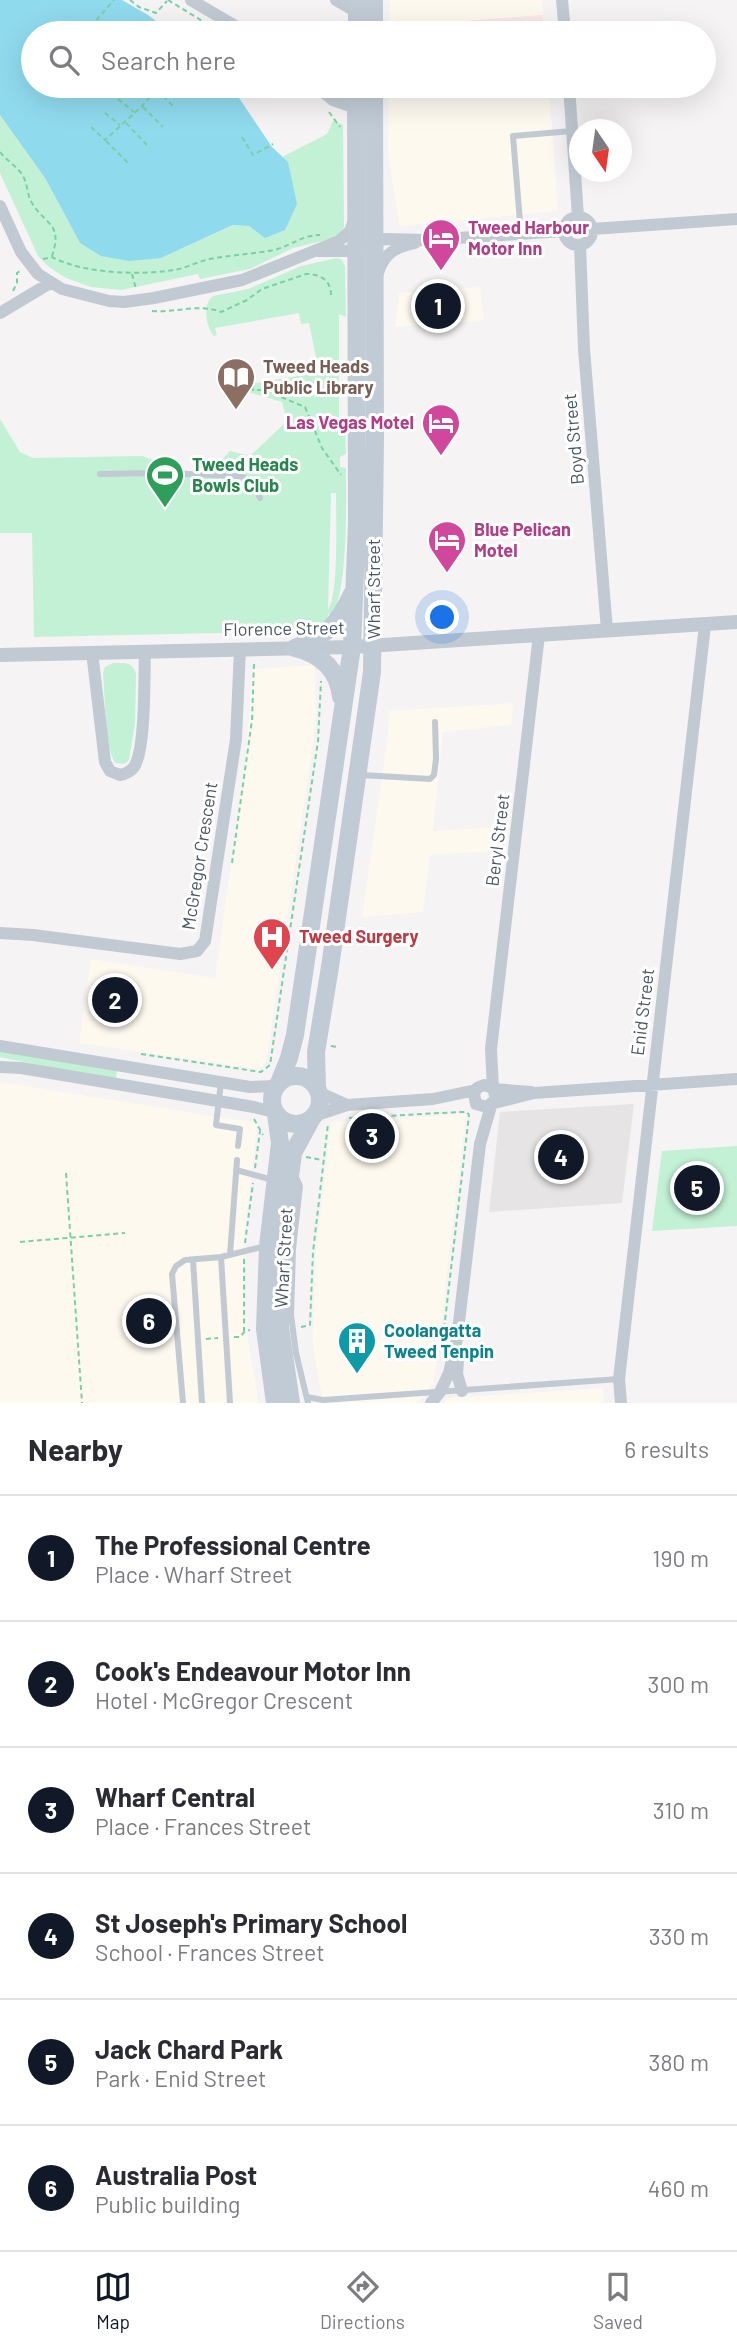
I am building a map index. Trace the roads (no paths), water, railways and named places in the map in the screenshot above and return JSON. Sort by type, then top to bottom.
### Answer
[{"type":"main road","points":[[374,0],[374,21]]},
{"type":"main road","name":"Wharf Street","points":[[278,1085],[295,1035],[352,647],[357,524],[356,98]]},
{"type":"main road","name":"Wharf Street","points":[[318,1090],[316,1052],[370,698],[373,645],[374,98]]},
{"type":"main road","points":[[295,648],[328,632],[342,614],[355,588]]},
{"type":"main road","points":[[295,648],[315,654],[331,668],[338,679],[342,711]]},
{"type":"main road","points":[[285,1079],[306,1079],[318,1090],[319,1118],[289,1124],[275,1113],[272,1099],[278,1085],[285,1079]]},
{"type":"main road","name":"Wharf Street","points":[[275,1113],[280,1143],[268,1246],[265,1329],[275,1403]]},
{"type":"main road","name":"Wharf Street","points":[[302,1401],[280,1327],[283,1231],[300,1139],[319,1118]]},
{"type":"street","points":[[191,0],[227,21]]},
{"type":"street","points":[[336,0],[357,6]]},
{"type":"street","points":[[562,0],[564,21]]},
{"type":"street","points":[[329,98],[356,108]]},
{"type":"street","points":[[570,98],[571,119]]},
{"type":"street","points":[[576,182],[578,217]]},
{"type":"street","points":[[0,206],[30,265],[50,283],[93,299],[124,302],[242,281],[318,251],[345,237],[357,209]]},
{"type":"street","points":[[578,217],[587,221],[592,229],[588,242],[580,246],[566,240],[563,231],[568,221],[578,217]]},
{"type":"street","points":[[592,229],[737,219]]},
{"type":"street","points":[[318,251],[338,252],[400,238],[429,240],[563,231]]},
{"type":"street","points":[[374,286],[381,265],[392,250],[429,240]]},
{"type":"street","name":"Boyd Street","points":[[580,246],[584,349],[607,630]]},
{"type":"street","points":[[0,313],[50,283]]},
{"type":"street","name":"Florence Street","points":[[0,654],[352,647],[737,622]]},
{"type":"street","name":"Enid Street","points":[[621,1403],[619,1379],[705,625]]},
{"type":"street","name":"Beryl Street","points":[[493,1088],[491,1049],[539,635]]},
{"type":"street","name":"McGregor Crescent","points":[[0,933],[180,954],[197,951],[205,941],[233,764],[240,649]]},
{"type":"street","points":[[92,652],[105,762],[110,771],[120,775],[132,770],[137,761],[142,729],[145,651]]},
{"type":"street","points":[[0,1046],[250,1087],[278,1085]]},
{"type":"street","name":"Beryl Street","points":[[480,1144],[477,1096],[491,1049]]},
{"type":"street","points":[[0,1067],[21,1068],[219,1101],[275,1113]]},
{"type":"street","points":[[477,1096],[485,1107],[534,1093],[737,1079]]},
{"type":"street","points":[[319,1118],[347,1105],[477,1096],[486,1085],[534,1093]]},
{"type":"street","points":[[492,1104],[496,1094],[493,1088]]},
{"type":"street","points":[[318,1090],[347,1105]]},
{"type":"street","name":"Beryl Street","points":[[431,1403],[449,1373],[457,1339],[480,1144],[492,1104]]},
{"type":"street","name":"Beryl Street","points":[[457,1339],[457,1374],[462,1391]]},
{"type":"lane","points":[[522,234],[513,136],[569,131]]},
{"type":"lane","points":[[100,474],[242,476],[253,484],[260,498]]},
{"type":"lane","points":[[359,775],[430,779],[434,775],[436,759],[435,722]]},
{"type":"lane","points":[[221,1082],[216,1125],[240,1129],[239,1146]]},
{"type":"lane","points":[[230,1255],[237,1160]]},
{"type":"lane","points":[[296,1162],[300,1186],[293,1249],[292,1326],[302,1401],[619,1379]]},
{"type":"lane","points":[[236,1170],[254,1172],[275,1180]]},
{"type":"lane","points":[[183,1403],[172,1274],[180,1262],[221,1257],[268,1246]]},
{"type":"lane","points":[[221,1257],[230,1403]]},
{"type":"lane","points":[[193,1259],[202,1403]]},
{"type":"water","points":[[0,0],[122,0],[156,21],[21,21],[21,98],[239,98],[272,147],[288,162],[297,204],[285,230],[265,238],[249,226],[233,225],[161,258],[129,261],[101,256],[80,243],[45,178],[0,115]]},
{"type":"place","name":"Tweed Harbour Motor Inn","points":[[441,272]]},
{"type":"place","name":"The Professional Centre","points":[[438,306]]},
{"type":"place","name":"Tweed Heads Public Library","points":[[236,411]]},
{"type":"place","name":"Las Vegas Motel","points":[[441,457]]},
{"type":"place","name":"Tweed Heads Bowls Club","points":[[165,509]]},
{"type":"place","name":"Blue Pelican Motel","points":[[447,574]]},
{"type":"place","name":"Tweed Surgery","points":[[272,971]]},
{"type":"place","name":"Cook's Endeavour Motor Inn","points":[[115,1000]]},
{"type":"place","name":"Wharf Central","points":[[372,1136]]},
{"type":"place","name":"St Joseph's Primary School","points":[[561,1157]]},
{"type":"place","name":"Jack Chard Park","points":[[697,1188]]},
{"type":"place","name":"Australia Post","points":[[149,1321]]},
{"type":"place","name":"Coolangatta Tweed Tenpin","points":[[357,1375]]}]
